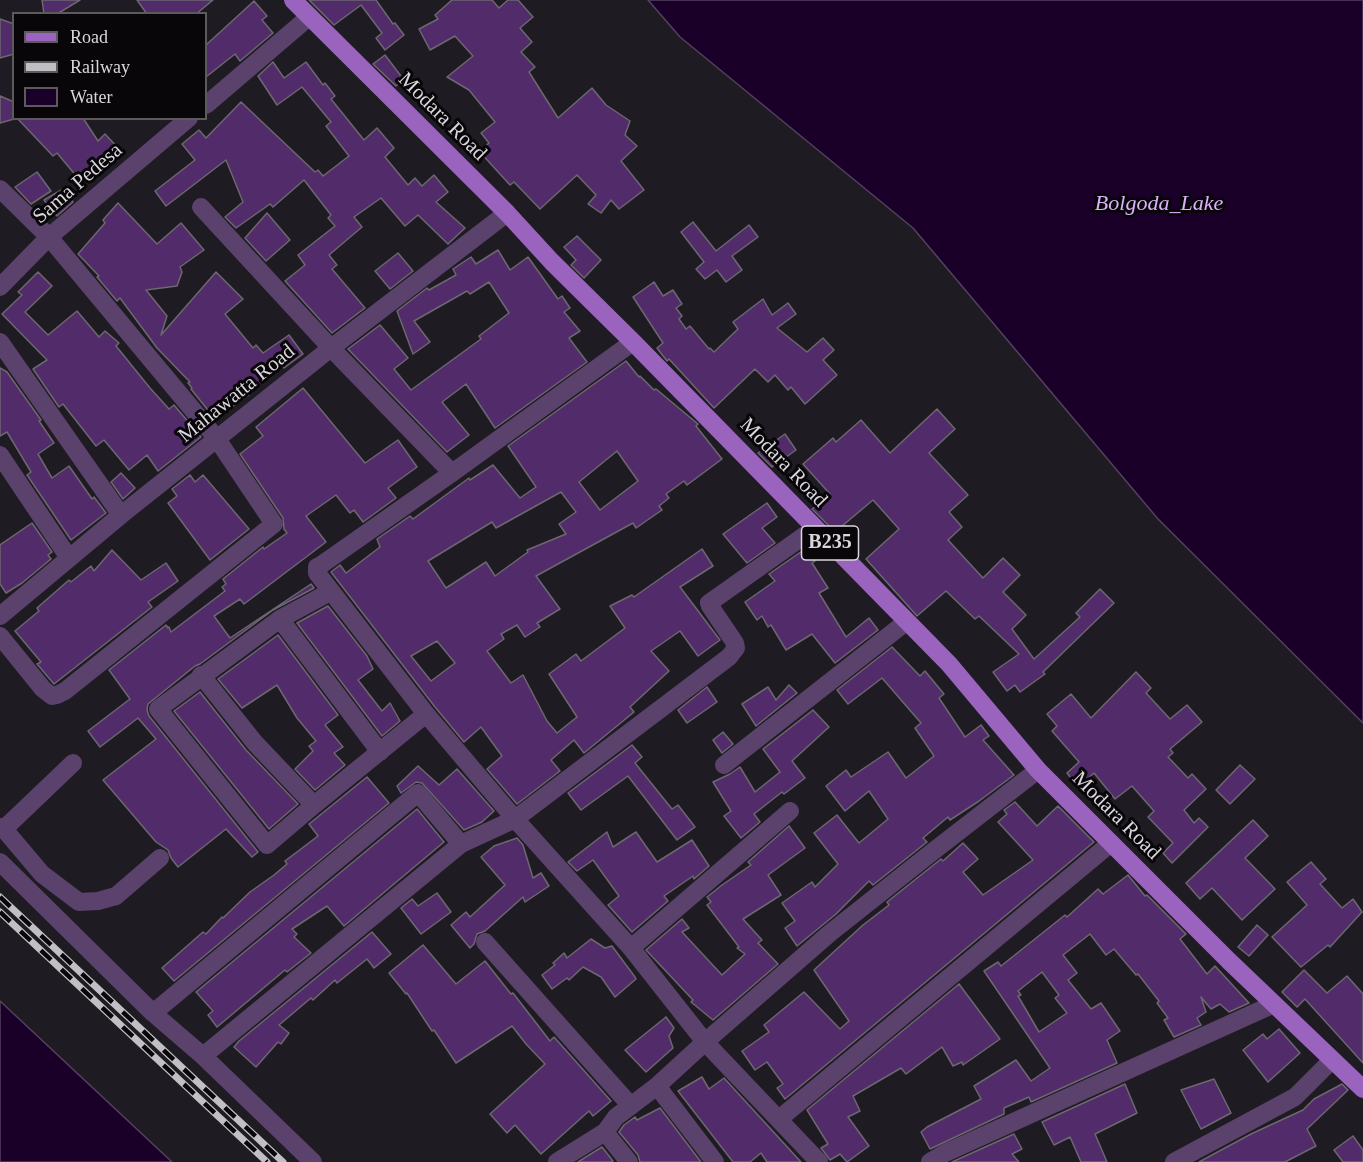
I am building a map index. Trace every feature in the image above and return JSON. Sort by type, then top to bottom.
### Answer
[{"type":"main road","name":"Modara Road","points":[[293,0],[507,213],[552,262],[949,664],[1038,770],[1331,1061],[1363,1089]]},
{"type":"street","points":[[207,104],[309,17]]},
{"type":"street","name":"Sama Pedesa","points":[[0,287],[49,237],[187,120]]},
{"type":"street","points":[[0,189],[49,237],[217,440],[274,524],[65,691],[57,695],[52,696],[43,689],[0,636]]},
{"type":"street","points":[[201,207],[331,348],[452,473]]},
{"type":"street","name":"Mahawatta Road","points":[[0,615],[121,515],[331,348],[507,213]]},
{"type":"street","points":[[0,342],[121,515]]},
{"type":"street","points":[[633,342],[317,567],[317,573],[426,714],[515,819],[631,948],[705,1042],[819,1162]]},
{"type":"street","points":[[0,455],[69,558]]},
{"type":"street","points":[[203,1056],[461,844],[515,819],[729,657],[736,648],[735,643],[710,603],[815,528]]},
{"type":"street","points":[[330,592],[280,619],[201,675],[158,709],[267,845],[426,714]]},
{"type":"street","points":[[280,619],[380,752]]},
{"type":"street","points":[[724,765],[906,622]]},
{"type":"street","points":[[201,675],[255,742],[314,805]]},
{"type":"street","points":[[73,763],[2,828],[42,874],[79,902],[98,901],[116,896],[160,858]]},
{"type":"street","points":[[557,1162],[604,1132],[616,1117],[657,1086],[830,933],[1038,770]]},
{"type":"street","points":[[153,1013],[418,793],[461,844]]},
{"type":"street","points":[[631,948],[790,811]]},
{"type":"street","points":[[779,1119],[1111,843]]},
{"type":"street","points":[[0,862],[153,1013],[203,1056],[313,1162]]},
{"type":"street","points":[[485,942],[631,1106]]},
{"type":"street","points":[[930,1162],[945,1153],[1274,1004]]},
{"type":"street","points":[[1174,1162],[1295,1097],[1331,1061]]},
{"type":"street","points":[[657,1086],[715,1162]]},
{"type":"street","points":[[604,1132],[629,1162]]},
{"type":"water","name":"Bolgoda_Lake","points":[[648,0],[1363,0],[1363,723],[1158,519],[913,228],[680,37]]},
{"type":"water","points":[[0,1001],[172,1162],[0,1162]]},
{"type":"building","points":[[42,0],[80,0],[60,12],[44,12]]},
{"type":"building","points":[[137,0],[213,0],[198,12],[146,12]]},
{"type":"building","points":[[309,0],[376,0],[404,35],[385,50],[376,38],[382,33],[361,5],[334,25]]},
{"type":"building","points":[[452,0],[492,0],[499,8],[508,0],[518,0],[533,17],[520,28],[532,42],[521,52],[535,67],[529,72],[558,118],[592,88],[606,105],[630,121],[625,135],[637,146],[621,161],[644,190],[619,209],[611,200],[601,213],[588,204],[596,195],[577,175],[540,209],[514,182],[510,185],[479,151],[489,143],[481,133],[495,122],[469,90],[447,77],[473,56],[455,36],[430,50],[419,29],[438,19],[435,15]]},
{"type":"building","points":[[254,1],[267,16],[262,20],[273,33],[240,61],[235,54],[207,76],[207,44]]},
{"type":"building","points":[[0,19],[12,23],[12,55],[0,58]]},
{"type":"building","points":[[385,55],[404,80],[396,86],[373,64]]},
{"type":"building","points":[[273,62],[284,78],[306,62],[323,85],[325,83],[335,96],[331,99],[364,140],[377,128],[394,148],[385,157],[408,185],[415,178],[422,186],[434,175],[448,192],[436,202],[465,228],[448,244],[418,215],[405,226],[381,198],[354,217],[362,227],[329,255],[337,265],[332,269],[365,308],[332,333],[285,281],[305,265],[298,255],[335,226],[328,218],[331,215],[304,180],[273,207],[270,204],[236,228],[225,217],[243,202],[226,160],[166,206],[155,191],[195,160],[182,144],[199,130],[206,138],[241,102],[315,172],[318,170],[323,176],[349,156],[326,126],[331,122],[302,87],[277,105],[258,76]]},
{"type":"building","points":[[0,96],[12,101],[12,120],[0,123]]},
{"type":"building","points":[[19,120],[84,120],[98,141],[105,134],[120,150],[105,164],[101,159],[78,178],[57,153],[53,156]]},
{"type":"building","points":[[37,172],[51,191],[31,204],[15,187]]},
{"type":"building","points":[[63,189],[73,202],[57,216],[44,200]]},
{"type":"building","points":[[118,203],[157,244],[181,223],[204,250],[180,267],[182,272],[177,286],[146,290],[167,316],[161,335],[216,272],[243,299],[225,314],[253,348],[256,345],[263,353],[289,335],[303,354],[284,368],[282,365],[248,393],[249,395],[215,419],[191,389],[188,383],[190,382],[157,348],[120,298],[117,301],[97,277],[99,276],[78,254],[105,223],[103,220]]},
{"type":"building","points":[[267,213],[290,240],[266,261],[245,238]]},
{"type":"building","points":[[693,222],[716,251],[749,225],[758,237],[732,256],[742,270],[726,282],[717,270],[705,279],[696,269],[704,262],[681,232]]},
{"type":"building","points":[[577,236],[601,260],[584,278],[571,265],[576,260],[564,247]]},
{"type":"building","points":[[498,250],[510,270],[528,257],[558,299],[562,296],[570,308],[564,312],[580,331],[569,338],[587,362],[495,428],[466,384],[442,402],[469,435],[447,452],[348,349],[380,325],[408,358],[394,369],[411,390],[481,339],[479,336],[509,313],[489,282],[470,294],[467,291],[414,321],[430,342],[413,354],[397,311],[427,288],[429,290],[456,275],[453,269],[471,257],[476,264]]},
{"type":"building","points":[[398,253],[413,271],[390,289],[375,271]]},
{"type":"building","points":[[38,272],[52,286],[25,312],[48,335],[77,311],[99,337],[105,331],[119,343],[116,346],[150,388],[169,409],[174,405],[201,437],[158,471],[147,455],[129,470],[104,440],[96,446],[63,404],[59,407],[33,369],[47,360],[2,314],[22,295],[18,292]]},
{"type":"building","points":[[654,282],[663,296],[673,290],[682,304],[676,308],[682,316],[679,319],[686,329],[690,326],[714,352],[738,329],[733,322],[763,299],[772,315],[788,303],[796,314],[777,328],[807,352],[823,338],[834,350],[823,360],[837,375],[805,404],[791,387],[788,390],[775,375],[768,382],[755,369],[714,408],[657,348],[663,343],[633,297]]},
{"type":"building","points":[[626,361],[639,377],[698,424],[696,426],[722,459],[687,485],[684,481],[666,494],[669,498],[659,506],[662,510],[636,528],[633,523],[536,576],[560,609],[537,623],[540,627],[525,637],[517,625],[501,634],[504,639],[487,651],[511,683],[523,675],[547,721],[557,733],[577,717],[549,674],[576,654],[581,661],[625,628],[610,606],[632,595],[634,597],[702,549],[713,566],[680,587],[720,640],[698,656],[680,631],[651,651],[669,671],[630,707],[634,712],[584,753],[574,740],[551,760],[560,771],[517,804],[487,769],[502,756],[481,727],[464,742],[331,572],[340,565],[346,573],[380,547],[377,539],[410,516],[413,519],[469,478],[470,480],[493,465],[520,498],[536,487],[508,446]],"holes":[[[617,451],[638,481],[600,510],[579,482]],[[561,492],[576,512],[559,524],[566,534],[527,550],[528,552],[495,576],[486,562],[446,588],[428,561],[492,522],[496,528]],[[437,641],[455,663],[431,681],[411,656]]]},
{"type":"building","points":[[0,368],[7,372],[41,420],[39,421],[54,443],[38,454],[52,478],[69,466],[92,499],[94,497],[106,513],[71,540],[27,475],[31,472],[7,432],[0,436]]},
{"type":"building","points":[[303,388],[365,463],[398,440],[417,467],[388,488],[396,498],[363,522],[354,510],[350,513],[336,495],[306,516],[326,542],[244,604],[240,599],[214,616],[230,638],[311,584],[314,588],[273,610],[195,666],[148,704],[149,716],[258,852],[252,857],[226,829],[178,867],[168,850],[156,842],[103,780],[156,739],[138,718],[100,747],[88,731],[130,699],[109,670],[166,625],[171,632],[225,591],[222,587],[226,584],[223,579],[263,547],[264,549],[287,533],[284,529],[283,518],[240,454],[263,436],[256,427]]},
{"type":"building","points":[[937,409],[955,429],[929,453],[968,495],[949,512],[962,527],[948,540],[983,578],[1003,558],[1020,575],[1003,592],[1026,615],[1012,629],[1034,659],[1080,617],[1076,613],[1100,589],[1114,603],[1043,672],[1045,674],[1020,692],[1015,685],[1007,691],[993,672],[1019,654],[979,616],[975,619],[946,591],[917,616],[866,559],[899,529],[873,500],[835,532],[812,509],[830,494],[803,464],[833,438],[836,442],[861,420],[890,453]]},
{"type":"building","points":[[785,434],[796,450],[772,467],[758,453]]},
{"type":"building","points":[[121,473],[135,488],[123,499],[111,482]]},
{"type":"building","points":[[190,475],[195,482],[203,475],[249,529],[210,560],[168,503],[177,496],[172,489]]},
{"type":"building","points":[[767,503],[777,517],[762,528],[775,543],[747,563],[723,534]]},
{"type":"building","points":[[32,523],[52,552],[48,555],[51,559],[6,593],[0,584],[0,545]]},
{"type":"building","points":[[805,549],[815,561],[812,563],[828,588],[819,593],[846,637],[869,618],[878,630],[835,663],[812,634],[786,650],[771,625],[768,627],[762,616],[757,620],[745,602],[775,581],[769,574]]},
{"type":"building","points":[[112,550],[141,580],[166,563],[178,581],[148,602],[152,607],[54,684],[37,664],[41,662],[15,631],[39,611],[37,608],[69,580],[71,582],[91,566],[94,571]]},
{"type":"building","points":[[328,606],[367,656],[373,669],[358,680],[382,711],[390,703],[400,721],[382,736],[297,623]]},
{"type":"building","points":[[278,635],[338,715],[325,725],[343,747],[334,753],[345,765],[315,790],[295,769],[313,751],[309,746],[316,741],[297,718],[277,685],[242,708],[218,679]]},
{"type":"building","points":[[892,647],[920,676],[925,671],[944,694],[939,698],[965,737],[981,725],[989,736],[983,740],[1014,775],[950,820],[948,817],[923,838],[927,842],[873,885],[869,881],[836,914],[797,946],[785,928],[795,921],[782,903],[812,882],[815,887],[838,864],[814,833],[837,815],[859,843],[888,819],[869,791],[845,811],[826,786],[846,770],[851,777],[888,752],[906,778],[934,756],[915,728],[921,723],[882,678],[848,704],[837,690]]},
{"type":"building","points":[[1136,672],[1151,688],[1146,693],[1170,719],[1187,705],[1202,722],[1170,749],[1173,753],[1168,757],[1188,778],[1192,774],[1206,789],[1184,810],[1194,823],[1199,818],[1208,827],[1172,863],[1163,853],[1173,843],[1148,817],[1154,811],[1132,786],[1115,799],[1094,773],[1078,787],[1067,773],[1079,762],[1052,731],[1057,726],[1047,714],[1071,694],[1091,718]]},
{"type":"building","points":[[789,685],[797,693],[756,726],[742,704],[768,687],[776,700]]},
{"type":"building","points":[[707,687],[717,702],[687,723],[678,710]]},
{"type":"building","points":[[200,692],[246,750],[298,804],[269,829],[174,711]]},
{"type":"building","points":[[813,710],[829,727],[792,761],[805,778],[784,794],[782,792],[754,814],[760,822],[741,838],[724,816],[731,811],[713,782],[740,767],[755,792],[780,772],[763,749]]},
{"type":"building","points":[[723,732],[733,744],[722,753],[713,740]]},
{"type":"building","points":[[632,745],[642,757],[635,763],[672,809],[678,805],[695,827],[677,840],[628,776],[581,810],[568,793]]},
{"type":"building","points":[[1240,765],[1255,779],[1230,804],[1216,790]]},
{"type":"building","points":[[418,766],[439,785],[457,769],[494,811],[482,822],[464,830],[422,783],[416,782],[401,793],[397,786]]},
{"type":"building","points":[[367,777],[389,803],[174,981],[162,968],[203,932],[206,934],[250,892],[287,864],[285,861],[318,836],[309,824]]},
{"type":"building","points":[[1015,802],[1037,826],[1058,806],[1094,842],[785,1099],[777,1088],[783,1084],[767,1062],[755,1070],[742,1051],[769,1032],[764,1025],[804,992],[840,1029],[849,1021],[814,970],[863,925],[889,905],[887,902],[941,859],[943,861],[963,843],[978,859],[963,872],[983,895],[1033,860],[998,822],[1007,814],[1004,810]]},
{"type":"building","points":[[417,809],[444,842],[344,926],[327,906],[292,929],[297,934],[294,937],[311,953],[287,972],[285,970],[217,1027],[208,1015],[213,1011],[196,992]]},
{"type":"building","points":[[1253,820],[1268,836],[1245,858],[1275,889],[1242,920],[1212,888],[1200,899],[1186,883]]},
{"type":"building","points":[[789,826],[805,848],[768,875],[781,895],[743,919],[762,940],[758,943],[778,964],[713,1020],[691,1002],[693,1000],[646,950],[682,919],[689,928],[682,932],[722,975],[745,954],[737,948],[739,947],[707,905],[711,902],[707,897],[751,865],[748,862]]},
{"type":"building","points":[[607,832],[613,847],[636,832],[657,862],[692,840],[709,866],[694,879],[693,876],[664,896],[668,901],[632,932],[608,905],[619,896],[593,860],[577,871],[568,862]]},
{"type":"building","points":[[517,838],[523,845],[533,878],[541,873],[549,886],[525,902],[523,897],[485,931],[477,934],[470,948],[451,925],[466,912],[470,917],[505,885],[481,857],[494,846]]},
{"type":"building","points":[[1311,862],[1326,879],[1320,884],[1342,908],[1353,899],[1362,912],[1330,947],[1328,945],[1301,967],[1272,937],[1307,905],[1287,882]]},
{"type":"building","points":[[1128,875],[1145,896],[1147,895],[1186,934],[1180,939],[1207,974],[1215,966],[1249,1003],[1229,1012],[1220,1004],[1211,1009],[1201,997],[1206,1012],[1197,1018],[1201,1025],[1174,1037],[1164,1020],[1168,1018],[1157,1003],[1159,1001],[1138,974],[1136,975],[1114,949],[1106,955],[1090,934],[1063,955],[1077,973],[1068,980],[1091,1009],[1101,1003],[1120,1031],[1107,1040],[1117,1063],[1031,1102],[1029,1097],[1004,1108],[1004,1114],[930,1149],[921,1132],[981,1099],[974,1086],[1016,1060],[1031,1081],[1050,1068],[984,971],[998,962],[1001,966],[1065,915],[1067,917],[1098,889],[1103,894]],"holes":[[[1042,972],[1059,995],[1055,998],[1067,1013],[1039,1032],[1018,996],[1021,995],[1018,991]]]},
{"type":"building","points":[[437,893],[451,912],[421,934],[401,908],[412,899],[418,906]]},
{"type":"building","points":[[1257,925],[1268,935],[1249,956],[1238,947]]},
{"type":"building","points":[[372,932],[391,954],[374,968],[367,959],[337,983],[335,980],[313,1000],[311,998],[279,1025],[289,1033],[281,1044],[278,1042],[256,1067],[234,1047],[239,1041]]},
{"type":"building","points":[[591,939],[605,948],[612,946],[636,979],[615,997],[601,977],[583,967],[569,980],[567,978],[552,989],[542,975],[555,965],[553,963],[564,953],[567,958]]},
{"type":"building","points":[[423,945],[456,984],[485,961],[550,1041],[554,1037],[611,1101],[593,1116],[589,1111],[541,1154],[515,1125],[507,1133],[490,1114],[545,1064],[512,1026],[456,1063],[407,993],[389,973]]},
{"type":"building","points":[[1304,970],[1327,993],[1347,976],[1363,994],[1363,1063],[1305,999],[1297,1007],[1282,992]]},
{"type":"building","points":[[959,984],[1000,1039],[963,1065],[962,1062],[953,1066],[942,1047],[906,1074],[901,1068],[853,1096],[860,1111],[848,1117],[869,1146],[847,1162],[840,1154],[830,1160],[821,1148],[828,1144],[807,1110]]},
{"type":"building","points":[[666,1017],[674,1028],[669,1036],[673,1048],[646,1072],[625,1050]]},
{"type":"building","points":[[1279,1029],[1300,1053],[1268,1082],[1243,1050],[1263,1034],[1267,1039]]},
{"type":"building","points":[[702,1077],[709,1089],[724,1078],[801,1162],[767,1162],[761,1153],[750,1162],[733,1162],[678,1091]]},
{"type":"building","points":[[1214,1079],[1231,1113],[1201,1129],[1181,1090]]},
{"type":"building","points":[[1125,1084],[1137,1113],[1095,1134],[1107,1162],[1081,1162],[1070,1137],[1054,1145],[1042,1122]]},
{"type":"building","points":[[1342,1084],[1348,1090],[1307,1129],[1316,1146],[1285,1162],[1199,1162],[1303,1110],[1314,1099]]},
{"type":"building","points":[[660,1108],[701,1162],[640,1162],[638,1155],[619,1132],[635,1117],[637,1120]]},
{"type":"building","points":[[1014,1134],[1022,1149],[1012,1154],[1019,1162],[952,1162]]},
{"type":"building","points":[[1353,1136],[1363,1150],[1363,1162],[1343,1162],[1334,1150]]},
{"type":"building","points":[[602,1147],[613,1161],[578,1162]]},
{"type":"railway","points":[[0,897],[283,1162]]},
{"type":"railway","points":[[0,912],[267,1162]]}]
